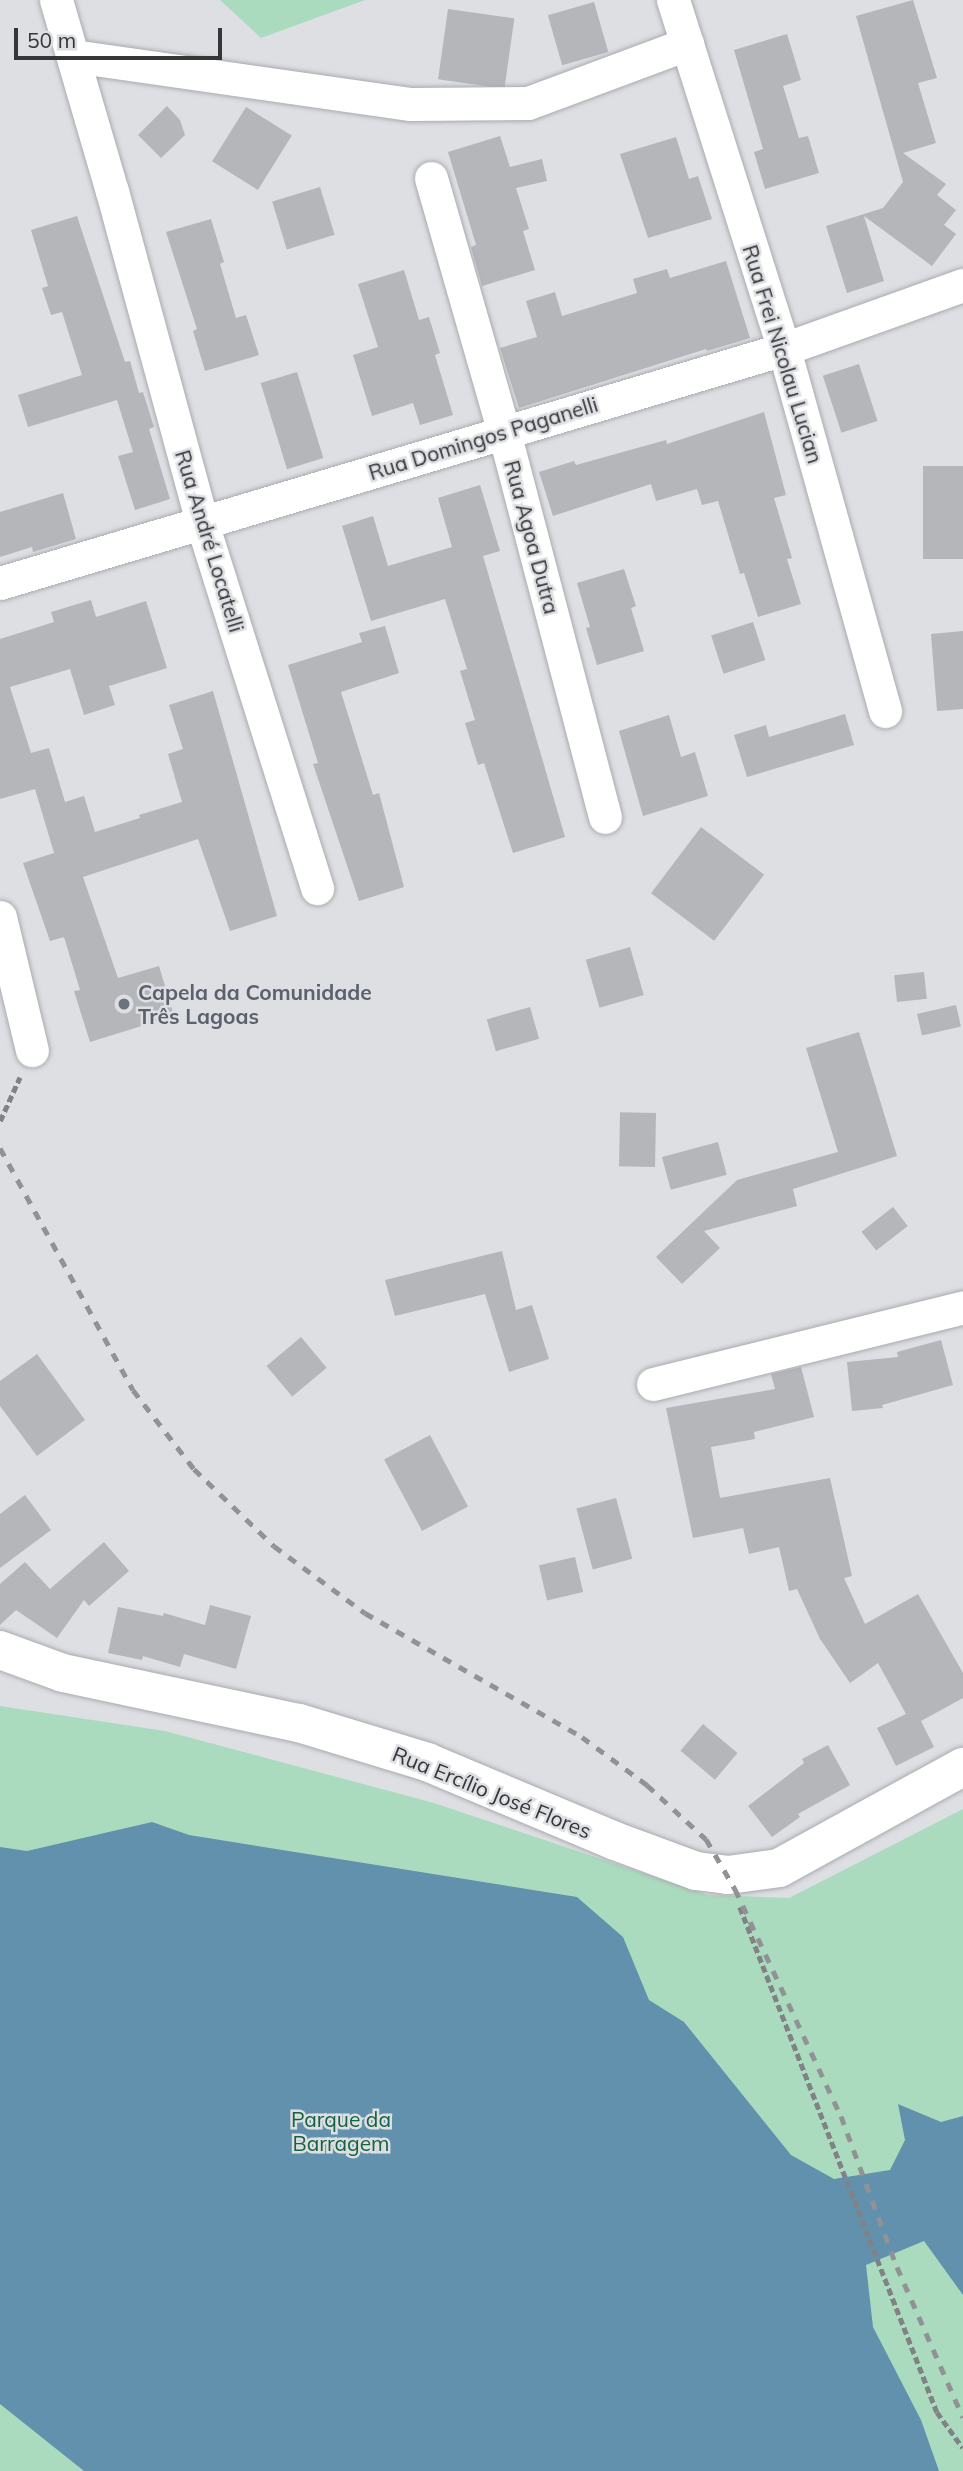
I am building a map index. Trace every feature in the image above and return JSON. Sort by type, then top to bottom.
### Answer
[{"type":"street","name":"Rua André Locatelli","points":[[56,0],[112,191],[202,523],[317,888]]},
{"type":"street","name":"Rua Frei Nicolau Lucian","points":[[673,0],[784,349],[885,711]]},
{"type":"street","points":[[73,56],[411,104],[528,103],[687,44]]},
{"type":"street","name":"Rua Agoa Dutra","points":[[431,178],[504,432],[605,817]]},
{"type":"street","name":"Rua Domingos Paganelli","points":[[0,583],[784,349],[963,285]]},
{"type":"street","points":[[0,917],[32,1050]]},
{"type":"street","points":[[653,1384],[963,1307]]},
{"type":"street","name":"Rua Ercílio José Flores","points":[[0,1650],[63,1673],[299,1723],[428,1762],[615,1841],[695,1871],[728,1875],[779,1868],[963,1767]]},
{"type":"path","points":[[0,1121],[32,1050]]},
{"type":"path","points":[[728,1875],[937,2412],[963,2448]]},
{"type":"green space","points":[[220,0],[365,0],[261,38]]},
{"type":"green space","name":"Parque da Barragem","points":[[0,1706],[165,1731],[434,1803],[708,1895],[789,1898],[963,1809],[963,2471],[0,2471]]},
{"type":"water","name":"Parque da Barragem","points":[[152,1822],[189,1835],[577,1897],[623,1937],[649,2000],[684,2022],[791,2155],[834,2179],[890,2170],[905,2140],[898,2104],[941,2122],[963,2116],[963,2295],[924,2241],[866,2265],[873,2327],[921,2420],[939,2471],[84,2471],[0,2404],[0,1847],[27,1851]]},
{"type":"building","points":[[913,0],[937,78],[918,83],[936,143],[903,153],[946,184],[937,195],[956,210],[944,225],[956,234],[932,266],[864,216],[884,281],[847,293],[826,226],[883,208],[903,182],[856,16]]},
{"type":"building","points":[[594,2],[608,52],[562,65],[548,15]]},
{"type":"building","points":[[448,9],[514,18],[504,89],[438,79]]},
{"type":"building","points":[[787,34],[801,80],[783,86],[799,138],[808,136],[819,173],[765,189],[754,152],[763,149],[734,50]]},
{"type":"building","points":[[167,106],[180,120],[185,135],[161,158],[138,135]]},
{"type":"building","points":[[246,107],[292,136],[258,190],[212,161]]},
{"type":"building","points":[[500,136],[510,167],[542,159],[547,181],[516,188],[529,229],[523,231],[535,270],[482,286],[471,247],[476,245],[448,152]]},
{"type":"building","points":[[676,137],[689,179],[698,176],[712,219],[648,238],[620,154]]},
{"type":"building","points":[[320,187],[335,235],[287,249],[272,202]]},
{"type":"building","points":[[77,216],[125,362],[130,361],[139,393],[143,392],[154,427],[149,429],[170,499],[135,510],[118,456],[133,452],[117,400],[28,427],[18,395],[82,375],[62,312],[51,315],[42,288],[48,286],[31,230]]},
{"type":"building","points":[[211,219],[224,262],[220,264],[236,318],[246,315],[259,355],[205,371],[193,331],[197,329],[166,232]]},
{"type":"building","points":[[726,261],[750,338],[707,351],[706,349],[519,408],[500,348],[537,337],[526,301],[555,292],[562,316],[637,293],[633,279],[667,269],[670,278]]},
{"type":"building","points":[[404,270],[419,320],[429,317],[440,353],[435,355],[453,415],[420,425],[413,403],[372,416],[353,355],[378,347],[358,284]]},
{"type":"building","points":[[859,364],[878,421],[841,433],[823,376]]},
{"type":"building","points":[[297,372],[323,458],[287,469],[261,383]]},
{"type":"building","points":[[764,412],[786,495],[774,498],[792,558],[787,559],[801,604],[758,617],[744,573],[740,574],[718,501],[702,505],[697,489],[656,501],[651,484],[553,516],[539,472],[574,461],[576,465],[666,440],[667,444]]},
{"type":"building","points":[[923,466],[963,466],[963,559],[923,559]]},
{"type":"building","points":[[480,485],[500,551],[483,556],[565,837],[513,853],[484,763],[478,765],[465,723],[475,720],[460,671],[467,669],[445,599],[371,621],[342,526],[373,516],[388,566],[452,547],[438,498]]},
{"type":"building","points":[[63,493],[76,539],[33,552],[32,547],[0,557],[0,512]]},
{"type":"building","points":[[624,569],[636,606],[631,608],[644,651],[597,665],[586,628],[590,627],[577,583]]},
{"type":"building","points":[[91,600],[96,617],[146,601],[167,668],[109,686],[115,705],[84,715],[70,669],[10,687],[31,753],[49,748],[65,802],[84,796],[95,832],[140,818],[139,815],[182,802],[168,754],[183,749],[169,705],[213,691],[277,916],[230,931],[198,839],[83,877],[118,978],[159,966],[174,1016],[90,1042],[74,991],[80,990],[64,937],[50,941],[23,863],[54,853],[35,789],[0,799],[0,639],[54,622],[51,612]]},
{"type":"building","points":[[753,622],[765,660],[724,674],[711,636]]},
{"type":"building","points":[[385,626],[399,673],[341,692],[373,795],[379,793],[404,887],[359,901],[313,764],[318,763],[288,665],[362,642],[359,633]]},
{"type":"building","points":[[963,631],[963,709],[937,711],[931,634]]},
{"type":"building","points":[[845,714],[854,745],[747,777],[734,735],[766,725],[769,737]]},
{"type":"building","points":[[669,715],[681,757],[695,752],[708,796],[643,816],[619,731]]},
{"type":"building","points":[[701,827],[764,875],[714,941],[651,893]]},
{"type":"building","points":[[630,947],[644,995],[600,1008],[586,960]]},
{"type":"building","points":[[924,972],[927,999],[897,1002],[894,975]]},
{"type":"building","points":[[956,1005],[961,1026],[922,1035],[917,1014]]},
{"type":"building","points":[[530,1007],[539,1039],[496,1051],[487,1019]]},
{"type":"building","points":[[859,1032],[897,1156],[793,1189],[797,1206],[704,1231],[720,1248],[682,1284],[656,1257],[737,1180],[838,1152],[806,1048]]},
{"type":"building","points":[[620,1112],[656,1113],[655,1167],[619,1166]]},
{"type":"building","points":[[718,1142],[727,1175],[671,1190],[662,1157]]},
{"type":"building","points":[[893,1207],[908,1226],[876,1251],[861,1232]]},
{"type":"building","points":[[502,1251],[516,1310],[532,1305],[549,1359],[509,1372],[485,1294],[395,1316],[385,1280]]},
{"type":"building","points":[[301,1337],[327,1368],[292,1397],[267,1366]]},
{"type":"building","points":[[941,1340],[953,1385],[882,1405],[883,1408],[852,1411],[847,1362],[898,1357],[897,1352]]},
{"type":"building","points":[[37,1354],[85,1420],[37,1456],[0,1406],[0,1381]]},
{"type":"building","points":[[801,1367],[814,1417],[754,1432],[755,1439],[711,1447],[720,1498],[830,1478],[852,1576],[844,1578],[865,1624],[918,1594],[963,1673],[963,1698],[921,1721],[934,1747],[896,1766],[877,1728],[906,1714],[878,1663],[850,1683],[820,1639],[797,1589],[789,1591],[779,1547],[749,1554],[743,1528],[693,1538],[666,1408],[775,1389],[771,1374]]},
{"type":"building","points":[[430,1435],[468,1507],[422,1531],[384,1459]]},
{"type":"building","points":[[25,1495],[51,1530],[0,1568],[0,1514]]},
{"type":"building","points":[[616,1498],[632,1559],[593,1569],[576,1509]]},
{"type":"building","points":[[104,1542],[129,1571],[89,1606],[84,1600],[57,1638],[16,1610],[0,1625],[0,1584],[25,1562],[50,1589]]},
{"type":"building","points":[[575,1557],[583,1592],[547,1600],[539,1565]]},
{"type":"building","points":[[210,1605],[251,1616],[236,1669],[184,1654],[180,1667],[143,1656],[142,1660],[108,1653],[118,1607],[163,1616],[164,1613],[205,1625]]},
{"type":"building","points":[[703,1724],[737,1753],[715,1780],[681,1751]]},
{"type":"building","points":[[828,1745],[850,1785],[798,1814],[800,1817],[772,1837],[748,1806],[804,1763],[802,1759]]},
{"type":"railway","points":[[0,1148],[133,1390],[194,1469],[274,1546],[365,1613],[582,1737],[647,1785],[706,1839],[735,1889],[841,2116],[897,2267],[963,2417]]},
{"type":"place","name":"Capela da Comunidade Três Lagoas","points":[[124,1004]]}]
